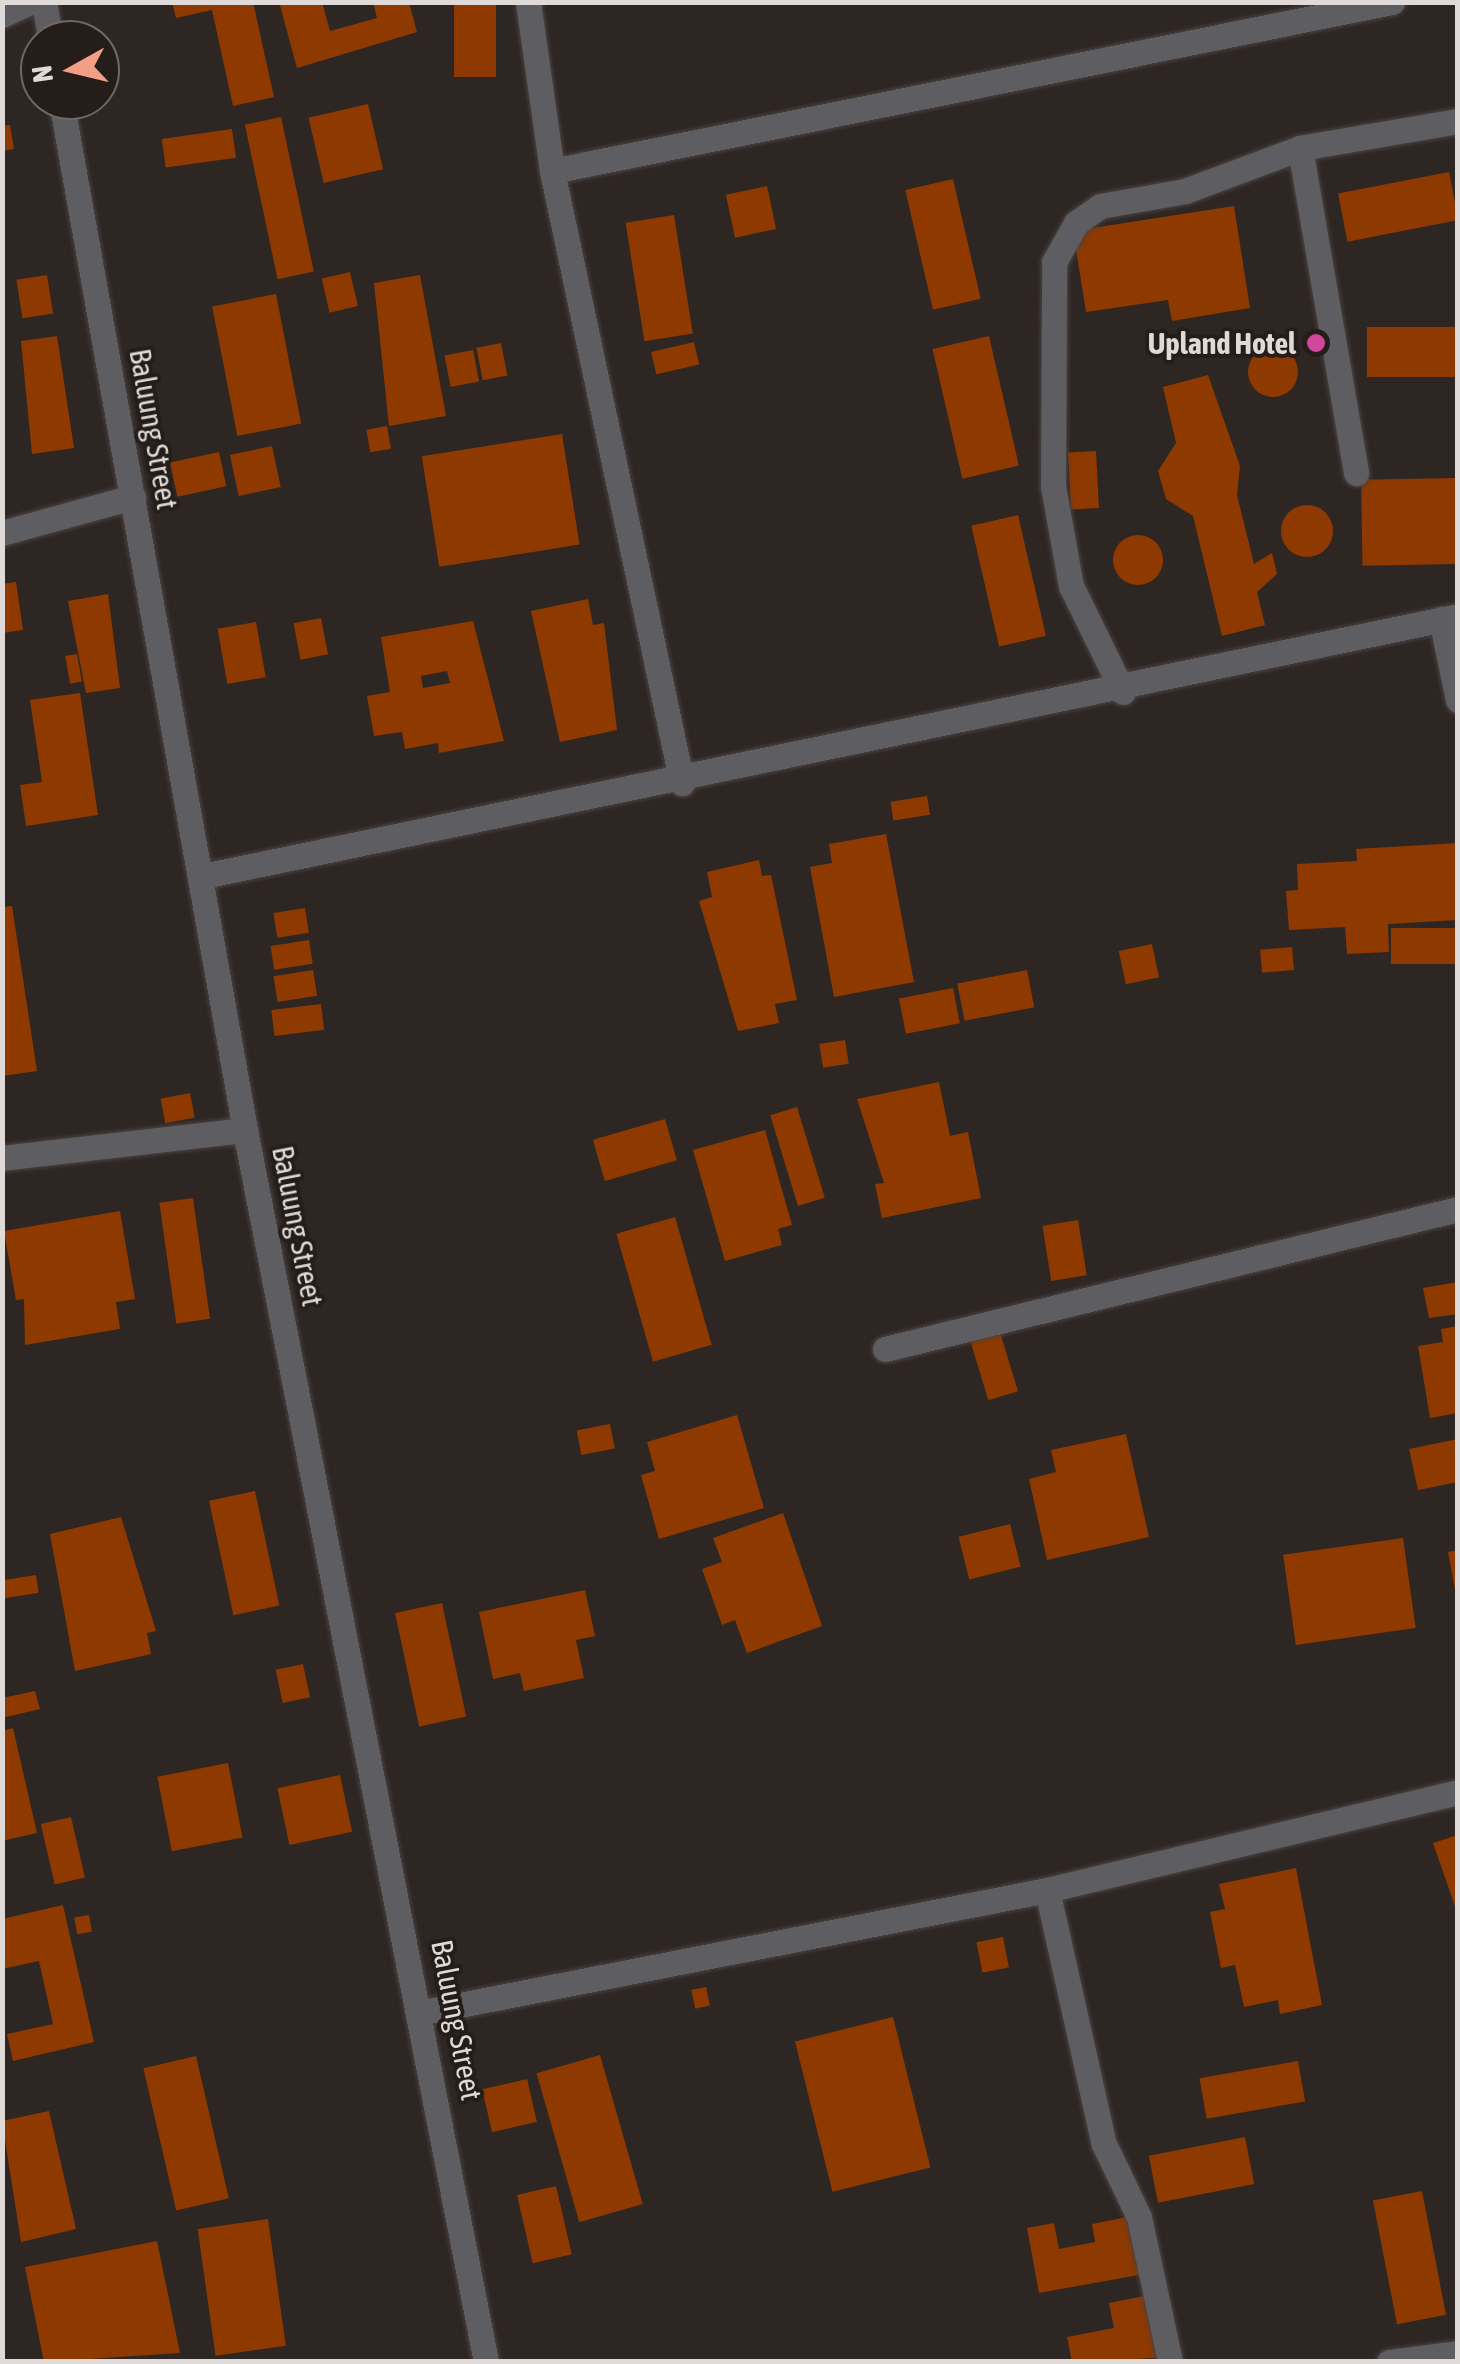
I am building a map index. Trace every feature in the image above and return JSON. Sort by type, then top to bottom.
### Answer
[{"type":"street","points":[[2,15],[30,2]]},
{"type":"street","points":[[528,2],[552,171],[682,783]]},
{"type":"street","points":[[552,171],[1392,2]]},
{"type":"street","name":"Baluung Street","points":[[66,120],[203,876],[245,1130],[424,2012],[486,2362]]},
{"type":"street","points":[[1122,692],[1071,586],[1053,486],[1054,262],[1100,206],[1185,191],[1300,148],[1458,121]]},
{"type":"street","points":[[1300,148],[1356,473]]},
{"type":"street","points":[[2,533],[134,497]]},
{"type":"street","points":[[203,876],[1122,692],[1449,618],[1458,700]]},
{"type":"street","points":[[2,1158],[245,1130]]},
{"type":"street","points":[[885,1349],[1458,1209]]},
{"type":"street","points":[[424,2012],[1047,1890],[1458,1792]]},
{"type":"street","points":[[1047,1890],[1104,2144],[1139,2217],[1170,2362]]},
{"type":"street","points":[[1389,2362],[1458,2353]]},
{"type":"building","points":[[172,2],[253,2],[274,97],[233,106],[212,10],[176,18]]},
{"type":"building","points":[[279,2],[322,2],[330,31],[377,18],[373,2],[409,2],[417,32],[297,68]]},
{"type":"building","points":[[454,2],[496,2],[496,77],[454,77]]},
{"type":"building","points":[[368,104],[383,169],[324,183],[309,118]]},
{"type":"building","points":[[281,117],[314,272],[278,279],[245,125]]},
{"type":"building","points":[[10,125],[14,149],[2,151],[2,126]]},
{"type":"building","points":[[232,129],[236,158],[166,168],[162,139]]},
{"type":"building","points":[[1449,172],[1458,220],[1347,242],[1338,194]]},
{"type":"building","points":[[953,179],[981,299],[933,310],[905,190]]},
{"type":"building","points":[[767,186],[776,229],[735,238],[726,195]]},
{"type":"building","points":[[1234,206],[1250,308],[1172,321],[1168,300],[1086,312],[1073,231]]},
{"type":"building","points":[[674,215],[693,334],[644,341],[626,223]]},
{"type":"building","points":[[350,272],[358,306],[330,313],[322,279]]},
{"type":"building","points":[[47,275],[53,314],[22,318],[16,280]]},
{"type":"building","points":[[420,275],[446,416],[389,426],[374,283]]},
{"type":"building","points":[[276,294],[301,424],[237,436],[212,306]]},
{"type":"building","points":[[1367,327],[1458,327],[1458,377],[1367,377]]},
{"type":"building","points":[[57,336],[74,448],[32,454],[21,341]]},
{"type":"building","points":[[989,336],[1019,466],[962,479],[932,349]]},
{"type":"building","points":[[694,342],[699,364],[656,374],[651,352]]},
{"type":"building","points":[[501,343],[507,375],[483,380],[476,348]]},
{"type":"building","points":[[1273,347],[1290,355],[1298,372],[1290,389],[1273,397],[1256,389],[1248,372],[1256,355]]},
{"type":"building","points":[[473,350],[479,381],[451,387],[445,356]]},
{"type":"building","points":[[1208,375],[1240,466],[1237,495],[1254,564],[1272,553],[1277,574],[1257,592],[1265,625],[1222,636],[1193,516],[1166,499],[1158,471],[1176,443],[1163,387]]},
{"type":"building","points":[[387,426],[391,449],[370,452],[366,430]]},
{"type":"building","points":[[562,434],[580,545],[439,567],[422,456]]},
{"type":"building","points":[[272,446],[281,487],[239,496],[230,455]]},
{"type":"building","points":[[1096,451],[1099,508],[1071,509],[1068,452]]},
{"type":"building","points":[[219,452],[226,486],[177,497],[170,462]]},
{"type":"building","points":[[1456,478],[1458,564],[1363,566],[1361,480]]},
{"type":"building","points":[[1307,505],[1325,513],[1333,531],[1325,549],[1307,557],[1289,549],[1281,531],[1289,513]]},
{"type":"building","points":[[1018,515],[1046,636],[999,647],[971,526]]},
{"type":"building","points":[[1138,535],[1156,542],[1163,560],[1156,578],[1138,585],[1120,578],[1113,560],[1120,542]]},
{"type":"building","points":[[16,582],[23,630],[2,633],[2,584]]},
{"type":"building","points":[[108,594],[120,688],[86,693],[68,601]]},
{"type":"building","points":[[588,599],[593,625],[604,623],[617,730],[560,742],[531,611]]},
{"type":"building","points":[[321,618],[328,654],[301,660],[294,623]]},
{"type":"building","points":[[473,621],[504,741],[439,753],[438,743],[405,749],[402,732],[374,736],[367,696],[390,692],[381,637]],"holes":[[[447,671],[450,683],[423,688],[421,676]]]},
{"type":"building","points":[[256,622],[266,677],[227,684],[218,629]]},
{"type":"building","points":[[77,654],[82,682],[70,684],[65,656]]},
{"type":"building","points":[[80,693],[98,815],[26,826],[20,785],[42,782],[30,700]]},
{"type":"building","points":[[927,796],[930,815],[893,821],[890,802]]},
{"type":"building","points":[[886,834],[914,982],[834,997],[810,867],[832,863],[829,844]]},
{"type":"building","points":[[1458,843],[1458,920],[1388,924],[1389,952],[1347,954],[1345,927],[1289,930],[1286,891],[1298,890],[1297,864],[1357,861],[1356,849]]},
{"type":"building","points":[[759,860],[762,876],[771,875],[797,1000],[775,1004],[779,1023],[738,1031],[699,901],[712,897],[707,872]]},
{"type":"building","points":[[12,906],[37,1071],[2,1076],[2,907]]},
{"type":"building","points":[[305,908],[309,933],[277,938],[273,913]]},
{"type":"building","points":[[1391,928],[1458,928],[1458,964],[1391,964]]},
{"type":"building","points":[[309,940],[313,964],[274,970],[270,946]]},
{"type":"building","points":[[1152,944],[1159,977],[1126,984],[1119,951]]},
{"type":"building","points":[[1292,947],[1294,970],[1262,973],[1260,950]]},
{"type":"building","points":[[313,970],[317,996],[278,1002],[273,976]]},
{"type":"building","points":[[1027,970],[1034,1007],[965,1021],[957,984]]},
{"type":"building","points":[[953,988],[960,1023],[906,1034],[899,998]]},
{"type":"building","points":[[321,1004],[324,1030],[275,1036],[271,1010]]},
{"type":"building","points":[[845,1040],[849,1064],[823,1068],[819,1044]]},
{"type":"building","points":[[939,1082],[950,1136],[968,1132],[981,1198],[882,1218],[875,1184],[884,1183],[857,1099]]},
{"type":"building","points":[[190,1093],[195,1118],[165,1123],[161,1099]]},
{"type":"building","points":[[797,1107],[825,1198],[798,1206],[770,1115]]},
{"type":"building","points":[[665,1119],[677,1160],[605,1181],[593,1140]]},
{"type":"building","points":[[765,1130],[792,1225],[778,1229],[782,1245],[725,1261],[693,1150]]},
{"type":"building","points":[[193,1198],[210,1319],[176,1324],[159,1203]]},
{"type":"building","points":[[120,1211],[135,1299],[116,1302],[120,1329],[25,1345],[24,1299],[16,1300],[4,1231]]},
{"type":"building","points":[[675,1217],[712,1345],[653,1362],[616,1234]]},
{"type":"building","points":[[1078,1220],[1087,1275],[1051,1281],[1042,1226]]},
{"type":"building","points":[[1458,1282],[1458,1314],[1429,1318],[1423,1288]]},
{"type":"building","points":[[1458,1326],[1458,1413],[1430,1418],[1418,1346],[1443,1342],[1441,1329]]},
{"type":"building","points":[[999,1329],[1018,1391],[988,1400],[969,1338]]},
{"type":"building","points":[[737,1415],[764,1508],[659,1539],[641,1475],[655,1471],[647,1442]]},
{"type":"building","points":[[610,1424],[615,1449],[581,1455],[577,1430]]},
{"type":"building","points":[[1126,1434],[1149,1537],[1047,1560],[1029,1479],[1056,1472],[1051,1450]]},
{"type":"building","points":[[1458,1439],[1458,1482],[1418,1490],[1409,1449]]},
{"type":"building","points":[[255,1491],[279,1605],[233,1615],[209,1501]]},
{"type":"building","points":[[783,1513],[822,1626],[747,1653],[735,1620],[722,1625],[702,1569],[722,1562],[713,1538]]},
{"type":"building","points":[[121,1517],[156,1631],[147,1633],[151,1654],[75,1671],[50,1534]]},
{"type":"building","points":[[1010,1524],[1021,1567],[969,1580],[959,1537]]},
{"type":"building","points":[[1403,1538],[1416,1628],[1296,1645],[1283,1555]]},
{"type":"building","points":[[1458,1550],[1458,1595],[1456,1595],[1448,1552]]},
{"type":"building","points":[[36,1575],[39,1593],[4,1598],[2,1580]]},
{"type":"building","points":[[585,1590],[595,1636],[576,1640],[584,1678],[524,1691],[520,1673],[493,1679],[479,1612]]},
{"type":"building","points":[[442,1603],[466,1716],[419,1726],[395,1613]]},
{"type":"building","points":[[303,1664],[310,1697],[283,1703],[276,1670]]},
{"type":"building","points":[[35,1691],[40,1709],[2,1718],[2,1698]]},
{"type":"building","points":[[13,1728],[37,1833],[2,1841],[2,1731]]},
{"type":"building","points":[[228,1763],[243,1838],[172,1851],[157,1777]]},
{"type":"building","points":[[340,1775],[352,1832],[289,1845],[277,1788]]},
{"type":"building","points":[[71,1817],[85,1877],[55,1884],[41,1824]]},
{"type":"building","points":[[1458,1835],[1458,1912],[1457,1912],[1433,1843]]},
{"type":"building","points":[[1296,1868],[1322,2005],[1280,2014],[1278,2000],[1244,2007],[1235,1965],[1221,1968],[1210,1912],[1225,1909],[1219,1884]]},
{"type":"building","points":[[63,1905],[94,2042],[13,2061],[7,2034],[53,2024],[39,1961],[2,1969],[2,1919]]},
{"type":"building","points":[[89,1915],[92,1932],[77,1934],[74,1918]]},
{"type":"building","points":[[1003,1937],[1009,1967],[982,1973],[976,1942]]},
{"type":"building","points":[[706,1987],[710,2006],[695,2009],[691,1990]]},
{"type":"building","points":[[893,2017],[930,2167],[832,2192],[795,2041]]},
{"type":"building","points":[[600,2055],[643,2204],[579,2222],[537,2073]]},
{"type":"building","points":[[196,2056],[229,2198],[176,2210],[143,2068]]},
{"type":"building","points":[[1298,2061],[1305,2101],[1207,2119],[1200,2078]]},
{"type":"building","points":[[527,2079],[537,2122],[492,2132],[482,2089]]},
{"type":"building","points":[[49,2111],[76,2229],[21,2242],[2,2121]]},
{"type":"building","points":[[1245,2137],[1254,2184],[1158,2203],[1149,2156]]},
{"type":"building","points":[[556,2186],[572,2254],[533,2263],[517,2195]]},
{"type":"building","points":[[1422,2191],[1446,2315],[1397,2324],[1373,2201]]},
{"type":"building","points":[[1133,2216],[1144,2274],[1039,2293],[1027,2228],[1054,2223],[1059,2249],[1095,2242],[1092,2224]]},
{"type":"building","points":[[268,2219],[286,2346],[216,2356],[198,2229]]},
{"type":"building","points":[[157,2241],[180,2353],[44,2362],[25,2267]]},
{"type":"building","points":[[1144,2296],[1157,2358],[1072,2362],[1067,2337],[1114,2328],[1109,2303]]},
{"type":"place","name":"Upland Hotel","points":[[1316,343]]}]
